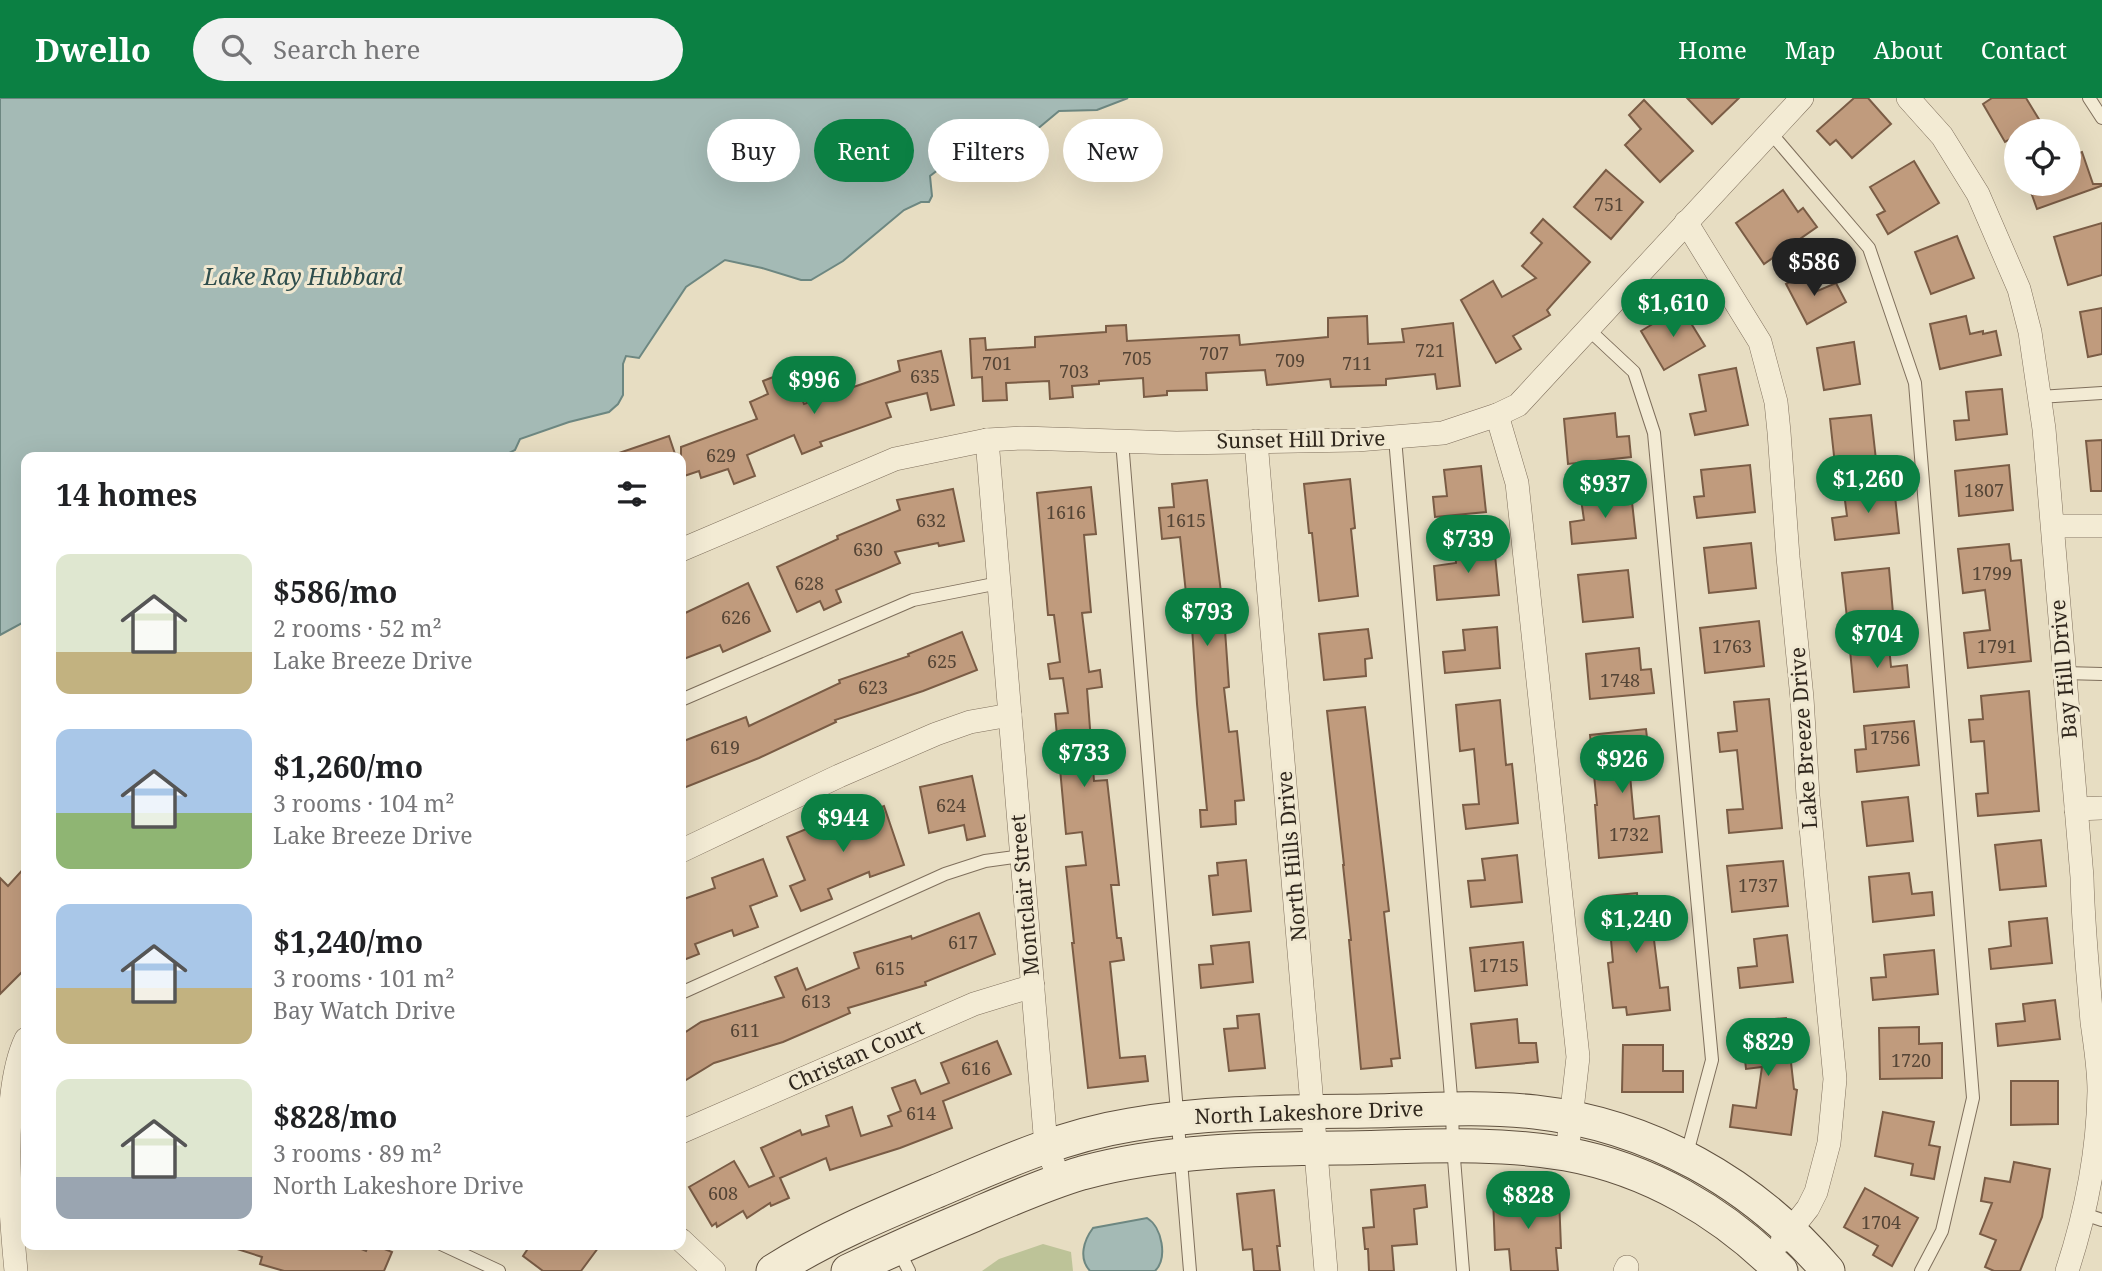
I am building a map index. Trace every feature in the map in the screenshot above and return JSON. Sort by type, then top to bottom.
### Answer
[{"type":"main road","name":"North Lakeshore Drive","points":[[773,1271],[836,1235],[882,1214],[1046,1146],[1117,1127],[1179,1117],[1237,1113],[1507,1110],[1572,1118],[1620,1130],[1686,1157],[1743,1192],[1791,1230],[1828,1271]]},
{"type":"main road","name":"North Lakeshore Drive","points":[[848,1271],[903,1259],[1060,1180],[1117,1165],[1223,1150],[1452,1146],[1516,1148],[1567,1154],[1626,1170],[1657,1182],[1709,1210],[1774,1264]]},
{"type":"main road","points":[[882,1214],[903,1259]]},
{"type":"street","name":"Sunset Hill Drive","points":[[686,548],[895,459],[987,440],[1022,438],[1176,443],[1357,440],[1443,433],[1497,415],[1518,405],[1802,98]]},
{"type":"street","name":"Bay Hill Drive","points":[[1908,98],[1942,136],[1978,194],[1997,235],[2022,300],[2030,332],[2039,397],[2053,526],[2082,877],[2083,929],[2094,953],[2101,1089],[2089,1191],[2093,1217],[2067,1271]]},
{"type":"street","name":"Lake Breeze Drive","points":[[1686,222],[1760,342],[1776,402],[1808,796],[1835,1079],[1829,1143],[1816,1192],[1808,1208],[1791,1230],[1774,1264]]},
{"type":"street","points":[[1497,415],[1517,483],[1578,1057],[1567,1154]]},
{"type":"street","name":"Montclair Street","points":[[987,440],[1046,1146],[1060,1180]]},
{"type":"street","name":"North Hills Drive","points":[[1256,441],[1326,1271]]},
{"type":"street","points":[[2053,526],[2102,526]]},
{"type":"street","points":[[686,849],[839,776],[936,734],[970,722],[1010,715]]},
{"type":"street","points":[[2076,809],[2102,808]]},
{"type":"street","name":"Christan Court","points":[[686,1130],[974,1004],[1033,986]]},
{"type":"street","points":[[16,1271],[6,1186],[16,1142],[4,1096],[21,1051]]},
{"type":"street","points":[[686,1245],[714,1271]]},
{"type":"lane","points":[[2089,98],[2102,118]]},
{"type":"lane","points":[[1770,132],[1869,248],[1915,383],[1973,1098],[1942,1231],[1921,1271]]},
{"type":"lane","points":[[1588,328],[1634,372],[1654,433],[1712,1060],[1686,1157]]},
{"type":"lane","points":[[2039,397],[2102,393]]},
{"type":"lane","points":[[1395,438],[1452,1110],[1452,1146],[1463,1271]]},
{"type":"lane","points":[[1122,441],[1190,1271]]},
{"type":"lane","points":[[686,698],[913,600],[999,583]]},
{"type":"lane","points":[[2064,673],[2102,674]]},
{"type":"lane","points":[[686,991],[945,874],[985,861],[1022,856]]},
{"type":"lane","points":[[454,1250],[499,1271]]},
{"type":"green space","points":[[1043,1244],[1071,1252],[1073,1271],[982,1271],[999,1259]]},
{"type":"water","name":"Lake Ray Hubbard","points":[[0,98],[1128,98],[1097,110],[1059,111],[1049,119],[928,119],[928,182],[931,182],[932,196],[929,202],[921,202],[904,210],[843,261],[811,280],[801,280],[725,260],[686,287],[639,358],[626,356],[623,364],[623,395],[618,404],[609,412],[520,439],[515,450],[511,452],[21,452],[21,624],[0,635]]},
{"type":"water","points":[[1147,1218],[1156,1228],[1162,1243],[1161,1258],[1155,1271],[1090,1271],[1083,1255],[1087,1238],[1093,1228]]},
{"type":"building","points":[[1687,98],[1739,98],[1712,124]]},
{"type":"building","points":[[1854,98],[1868,98],[1891,124],[1852,158],[1836,140],[1830,145],[1817,131]]},
{"type":"building","points":[[1992,98],[2026,98],[2039,119],[2004,119],[2004,140],[1983,104]]},
{"type":"building","points":[[1644,100],[1693,151],[1660,182],[1625,145],[1641,129],[1629,115]]},
{"type":"building","points":[[2081,152],[2093,184],[2101,186],[2081,193]]},
{"type":"building","points":[[1914,161],[1939,203],[1888,234],[1877,215],[1885,211],[1870,187]]},
{"type":"building","points":[[1606,170],[1643,202],[1611,239],[1574,207]]},
{"type":"building","points":[[1783,190],[1798,212],[1803,208],[1817,227],[1764,264],[1736,223]]},
{"type":"building","points":[[2032,196],[2073,196],[2037,209]]},
{"type":"building","points":[[1543,219],[1590,262],[1547,310],[1550,315],[1513,336],[1521,349],[1496,363],[1461,300],[1493,281],[1502,297],[1536,278],[1522,266],[1542,243],[1531,233]]},
{"type":"building","points":[[2102,223],[2102,275],[2068,285],[2054,237]]},
{"type":"building","points":[[1957,236],[1974,278],[1931,294],[1915,252]]},
{"type":"building","points":[[1806,273],[1815,292],[1836,283],[1846,302],[1807,324],[1786,284]]},
{"type":"building","points":[[1681,307],[1705,346],[1664,370],[1641,331]]},
{"type":"building","points":[[2102,308],[2102,354],[2088,357],[2080,312]]},
{"type":"building","points":[[1367,316],[1368,344],[1404,342],[1402,329],[1453,323],[1460,386],[1437,389],[1435,374],[1386,379],[1386,385],[1331,387],[1330,379],[1267,385],[1265,370],[1206,373],[1207,390],[1167,391],[1167,395],[1144,397],[1143,378],[1072,386],[1073,397],[1050,399],[1049,381],[1006,383],[1007,400],[983,401],[982,377],[972,378],[970,339],[985,338],[986,350],[1035,347],[1035,337],[1106,332],[1106,326],[1126,325],[1127,341],[1239,335],[1240,345],[1328,337],[1328,318]]},
{"type":"building","points":[[1966,316],[1970,334],[1996,331],[2001,355],[1940,369],[1930,324]]},
{"type":"building","points":[[1854,342],[1860,384],[1824,390],[1817,348]]},
{"type":"building","points":[[941,351],[954,405],[931,410],[927,393],[886,403],[891,417],[820,442],[822,446],[802,454],[794,435],[747,455],[755,476],[734,484],[728,469],[701,478],[699,471],[686,475],[686,452],[681,452],[681,447],[757,419],[750,402],[768,394],[763,381],[791,370],[804,404],[900,371],[898,361]]},
{"type":"building","points":[[1736,368],[1748,425],[1695,435],[1690,414],[1706,411],[1699,375]]},
{"type":"building","points":[[2002,389],[2007,434],[1956,440],[1954,421],[1969,420],[1966,392]]},
{"type":"building","points":[[1615,413],[1617,437],[1629,436],[1631,457],[1568,464],[1564,419]]},
{"type":"building","points":[[1871,415],[1876,460],[1835,465],[1830,419]]},
{"type":"building","points":[[669,436],[674,452],[622,452]]},
{"type":"building","points":[[2102,440],[2102,491],[2091,491],[2086,441]]},
{"type":"building","points":[[1750,465],[1755,512],[1697,518],[1694,497],[1704,496],[1701,470]]},
{"type":"building","points":[[2009,465],[2013,510],[1959,516],[1955,471]]},
{"type":"building","points":[[1481,466],[1486,512],[1435,517],[1433,497],[1447,496],[1444,470]]},
{"type":"building","points":[[1350,479],[1355,528],[1351,529],[1358,596],[1319,601],[1304,484]]},
{"type":"building","points":[[1207,480],[1224,616],[1229,687],[1224,688],[1229,732],[1237,731],[1244,800],[1235,801],[1236,824],[1201,827],[1200,810],[1207,810],[1191,612],[1188,612],[1180,537],[1162,539],[1159,508],[1174,507],[1172,484]]},
{"type":"building","points":[[1091,487],[1096,534],[1084,535],[1091,612],[1082,613],[1089,672],[1100,670],[1102,687],[1087,689],[1094,781],[1107,780],[1119,885],[1111,885],[1117,938],[1121,938],[1124,960],[1110,962],[1120,1058],[1145,1056],[1148,1081],[1088,1088],[1066,867],[1086,865],[1082,832],[1066,834],[1055,714],[1068,713],[1063,678],[1050,679],[1048,664],[1060,662],[1054,615],[1048,615],[1037,493]]},
{"type":"building","points":[[1894,487],[1899,533],[1835,540],[1832,518],[1847,516],[1844,493]]},
{"type":"building","points":[[953,489],[964,541],[939,546],[938,543],[895,552],[900,563],[836,590],[841,602],[824,610],[820,601],[797,612],[777,567],[838,539],[837,536],[900,510],[897,500]]},
{"type":"building","points":[[1631,493],[1636,538],[1572,544],[1570,522],[1584,520],[1581,499]]},
{"type":"building","points":[[1751,543],[1756,588],[1709,593],[1704,548]]},
{"type":"building","points":[[2009,544],[2011,561],[2021,560],[2031,661],[1968,668],[1964,633],[1990,630],[1985,590],[1963,593],[1958,549]]},
{"type":"building","points":[[1494,545],[1499,595],[1437,600],[1434,566],[1456,563],[1455,549]]},
{"type":"building","points":[[1889,568],[1893,613],[1847,618],[1842,573]]},
{"type":"building","points":[[1628,570],[1633,617],[1583,622],[1578,575]]},
{"type":"building","points":[[748,583],[770,631],[723,652],[720,645],[686,658],[686,613]]},
{"type":"building","points":[[1759,621],[1764,666],[1705,673],[1700,628]]},
{"type":"building","points":[[1497,627],[1500,668],[1445,673],[1443,652],[1465,650],[1463,630]]},
{"type":"building","points":[[1368,629],[1372,658],[1365,659],[1366,676],[1324,680],[1319,634]]},
{"type":"building","points":[[962,632],[977,670],[835,720],[836,722],[759,758],[686,787],[686,740],[746,717],[749,726],[840,683],[839,680],[909,656],[908,654]]},
{"type":"building","points":[[1889,646],[1891,667],[1907,665],[1909,687],[1854,692],[1850,650]]},
{"type":"building","points":[[1639,648],[1641,670],[1651,669],[1654,693],[1590,699],[1586,654]]},
{"type":"building","points":[[2029,691],[2039,811],[1978,816],[1976,794],[1988,793],[1984,741],[1971,742],[1969,720],[1983,719],[1981,696]]},
{"type":"building","points":[[1769,699],[1782,828],[1729,833],[1727,810],[1743,809],[1737,750],[1720,752],[1718,733],[1737,731],[1734,702]]},
{"type":"building","points":[[1500,700],[1506,765],[1512,764],[1518,823],[1466,829],[1463,805],[1479,804],[1474,749],[1460,751],[1456,705]]},
{"type":"building","points":[[1365,707],[1389,911],[1384,912],[1400,1058],[1391,1059],[1392,1066],[1361,1069],[1344,865],[1327,711]]},
{"type":"building","points":[[1914,721],[1919,765],[1857,772],[1855,750],[1866,749],[1864,726]]},
{"type":"building","points":[[1646,729],[1651,773],[1630,775],[1634,819],[1659,816],[1662,852],[1599,858],[1590,735]]},
{"type":"building","points":[[972,776],[985,836],[967,840],[964,825],[929,833],[920,787]]},
{"type":"building","points":[[1908,797],[1913,841],[1867,846],[1862,802]]},
{"type":"building","points":[[884,806],[904,865],[870,877],[869,872],[828,889],[832,899],[801,911],[790,886],[805,880],[787,837],[823,822],[825,827]]},
{"type":"building","points":[[2041,840],[2046,886],[2000,890],[1995,845]]},
{"type":"building","points":[[1517,855],[1522,902],[1471,907],[1468,881],[1485,880],[1482,859]]},
{"type":"building","points":[[763,859],[777,896],[750,906],[758,927],[734,936],[732,930],[695,944],[699,954],[686,959],[686,898],[715,888],[712,878]]},
{"type":"building","points":[[1246,860],[1251,911],[1213,915],[1209,876],[1218,875],[1217,863]]},
{"type":"building","points":[[1783,861],[1788,906],[1732,912],[1727,866]]},
{"type":"building","points":[[21,872],[21,973],[0,994],[0,878],[8,886]]},
{"type":"building","points":[[1909,873],[1912,894],[1932,892],[1934,915],[1873,922],[1869,877]]},
{"type":"building","points":[[1637,893],[1638,910],[1672,907],[1674,930],[1653,932],[1660,988],[1668,987],[1670,1010],[1627,1015],[1626,1007],[1613,1008],[1608,963],[1613,962],[1607,896]]},
{"type":"building","points":[[979,913],[995,954],[925,982],[926,985],[848,1008],[850,1013],[783,1042],[714,1063],[686,1080],[686,1032],[701,1022],[784,997],[775,977],[797,968],[806,990],[859,968],[854,953],[911,936],[912,939]]},
{"type":"building","points":[[2047,918],[2052,963],[1991,969],[1989,949],[2011,946],[2009,922]]},
{"type":"building","points":[[1787,935],[1793,982],[1740,988],[1738,968],[1757,966],[1754,939]]},
{"type":"building","points":[[1249,942],[1253,982],[1201,988],[1199,965],[1213,964],[1211,946]]},
{"type":"building","points":[[1523,942],[1527,985],[1475,991],[1470,948]]},
{"type":"building","points":[[1934,950],[1938,994],[1873,1000],[1871,978],[1886,977],[1884,955]]},
{"type":"building","points":[[2055,1000],[2060,1039],[1998,1046],[1996,1024],[2025,1021],[2023,1004]]},
{"type":"building","points":[[1259,1014],[1265,1068],[1229,1071],[1224,1029],[1238,1028],[1237,1016]]},
{"type":"building","points":[[1786,1018],[1794,1089],[1797,1090],[1791,1135],[1730,1127],[1733,1105],[1756,1108],[1762,1067],[1746,1069],[1741,1022]]},
{"type":"building","points":[[1517,1019],[1519,1043],[1536,1043],[1538,1062],[1476,1068],[1471,1024]]},
{"type":"building","points":[[1919,1027],[1919,1044],[1942,1043],[1942,1078],[1880,1079],[1879,1028]]},
{"type":"building","points":[[997,1041],[1011,1074],[943,1101],[952,1128],[830,1170],[826,1158],[780,1178],[789,1198],[771,1206],[770,1203],[747,1218],[743,1211],[717,1227],[716,1223],[712,1226],[689,1187],[734,1161],[749,1187],[774,1176],[761,1148],[800,1130],[802,1135],[829,1126],[826,1116],[852,1107],[861,1136],[892,1126],[888,1116],[901,1111],[892,1088],[915,1080],[921,1094],[949,1083],[941,1063]]},
{"type":"building","points":[[1623,1045],[1663,1045],[1663,1071],[1683,1071],[1683,1092],[1622,1092]]},
{"type":"building","points":[[2011,1081],[2058,1081],[2058,1124],[2011,1125]]},
{"type":"building","points":[[1883,1112],[1934,1122],[1929,1145],[1940,1147],[1934,1179],[1911,1175],[1913,1164],[1875,1156]]},
{"type":"building","points":[[2014,1162],[2050,1169],[2042,1217],[2020,1271],[1994,1271],[1985,1267],[1996,1240],[1980,1234],[1992,1203],[1981,1201],[1985,1178],[2010,1182]]},
{"type":"building","points":[[1425,1185],[1427,1207],[1414,1209],[1417,1244],[1392,1246],[1394,1271],[1369,1271],[1363,1228],[1374,1227],[1371,1190]]},
{"type":"building","points":[[1865,1188],[1918,1218],[1892,1266],[1873,1255],[1878,1246],[1844,1227]]},
{"type":"building","points":[[1274,1190],[1280,1271],[1254,1271],[1252,1249],[1243,1250],[1237,1194]]},
{"type":"building","points":[[1493,1197],[1559,1197],[1561,1248],[1556,1248],[1558,1271],[1511,1271],[1509,1249],[1495,1250]]},
{"type":"building","points":[[240,1250],[392,1252],[384,1271],[284,1271],[260,1264],[262,1257]]},
{"type":"building","points":[[527,1250],[597,1250],[581,1271],[543,1271],[523,1256]]}]
